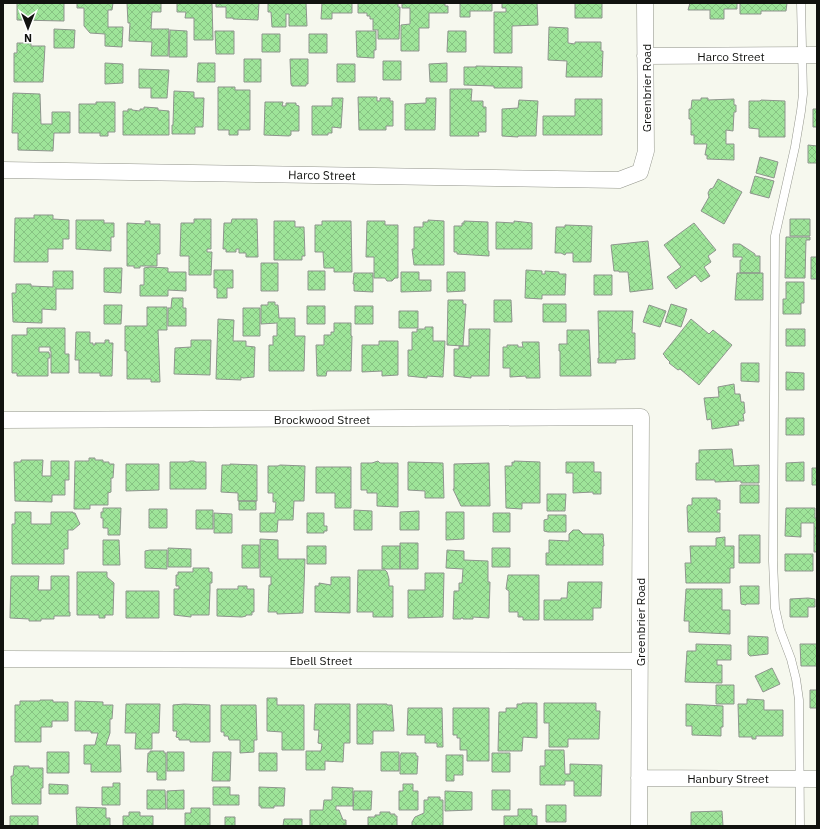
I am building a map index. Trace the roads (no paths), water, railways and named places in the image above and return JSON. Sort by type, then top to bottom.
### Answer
[{"type":"street","name":"Greenbrier Road","points":[[640,172],[646,151],[645,3]]},
{"type":"street","name":"Harco Street","points":[[645,56],[809,55]]},
{"type":"street","name":"Harco Street","points":[[3,170],[619,180],[640,172]]},
{"type":"street","name":"Greenbrier Road","points":[[639,826],[641,417]]},
{"type":"street","name":"Brockwood Street","points":[[3,420],[641,417]]},
{"type":"street","name":"Ebell Street","points":[[3,659],[640,661]]},
{"type":"street","name":"Hanbury Street","points":[[639,778],[817,779]]},
{"type":"lane","points":[[800,826],[799,700],[791,659],[780,630],[776,608],[773,553],[775,236],[799,130],[809,55],[801,3]]}]
